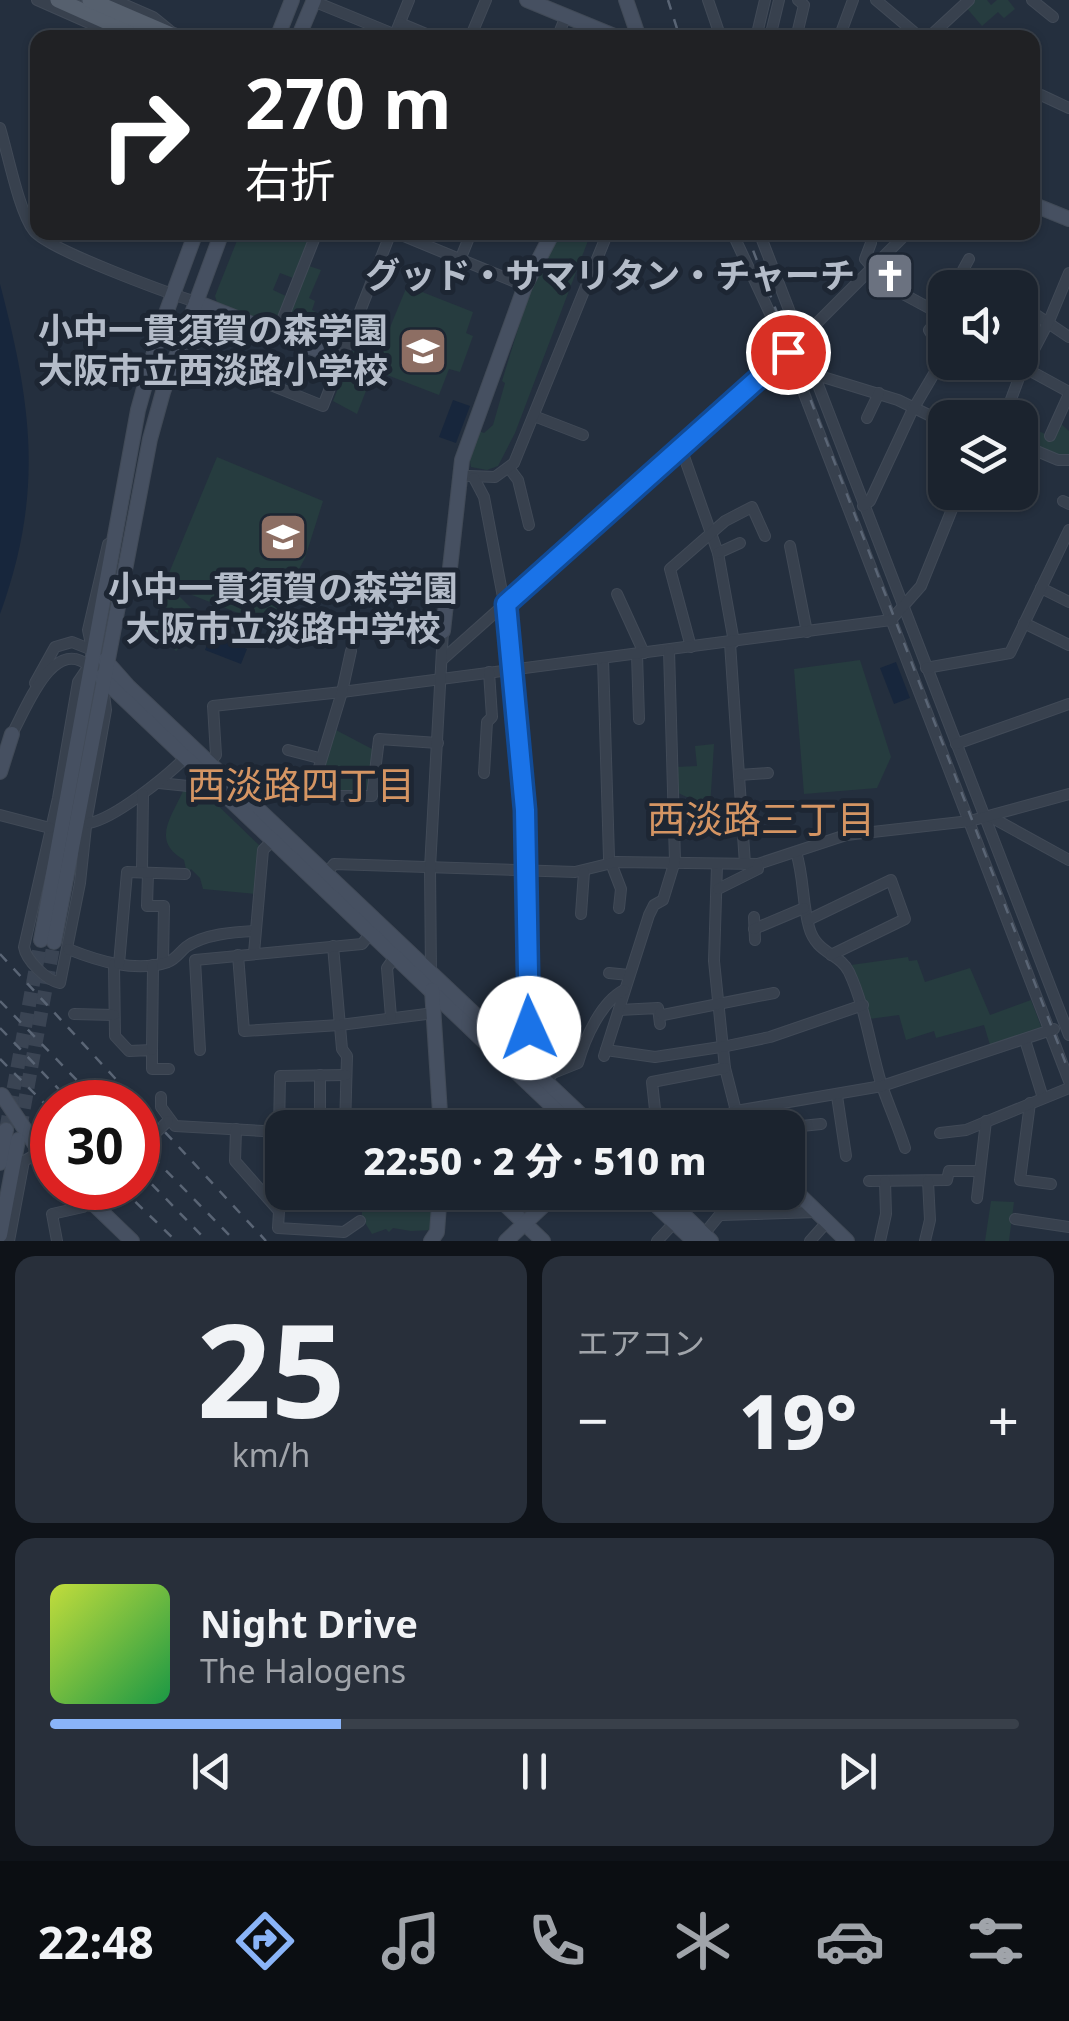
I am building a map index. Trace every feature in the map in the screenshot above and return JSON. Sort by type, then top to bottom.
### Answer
[{"type":"main road","points":[[58,0],[125,30]]},
{"type":"main road","points":[[90,0],[159,30]]},
{"type":"street","points":[[37,0],[105,30]]},
{"type":"street","points":[[114,0],[153,17],[168,30]]},
{"type":"street","points":[[280,30],[292,0]]},
{"type":"street","points":[[397,30],[410,0]]},
{"type":"street","points":[[473,30],[486,0]]},
{"type":"street","points":[[626,0],[635,30]]},
{"type":"street","points":[[708,0],[718,30]]},
{"type":"street","points":[[758,30],[766,0]]},
{"type":"street","points":[[772,30],[779,0]]},
{"type":"street","points":[[798,0],[804,5],[798,30]]},
{"type":"street","points":[[842,30],[853,0]]},
{"type":"street","points":[[876,0],[915,30]]},
{"type":"street","points":[[934,30],[969,0]]},
{"type":"street","points":[[1032,0],[1053,17]]},
{"type":"street","points":[[301,30],[314,1],[383,30]]},
{"type":"street","points":[[531,1],[600,30]]},
{"type":"street","points":[[560,30],[566,16]]},
{"type":"street","points":[[400,23],[417,30]]},
{"type":"street","points":[[1040,96],[1069,108]]},
{"type":"street","points":[[0,128],[30,220]]},
{"type":"street","points":[[1040,207],[1069,219]]},
{"type":"street","points":[[46,240],[341,359]]},
{"type":"street","points":[[90,666],[78,682],[24,952],[56,984],[62,981],[54,944],[90,666],[92,650],[146,378],[193,240]]},
{"type":"street","points":[[54,944],[150,439],[162,392],[219,240]]},
{"type":"street","points":[[277,333],[314,240]]},
{"type":"street","points":[[179,348],[322,406],[390,240]]},
{"type":"street","points":[[412,240],[526,286]]},
{"type":"street","points":[[460,260],[468,240]]},
{"type":"street","points":[[510,1048],[529,1028],[525,810],[506,604],[484,497],[468,476],[462,460],[526,286],[549,240]]},
{"type":"street","points":[[468,476],[495,477],[509,468],[521,449],[605,240]]},
{"type":"street","points":[[736,240],[788,352],[1069,1084],[966,1130],[940,1133]]},
{"type":"street","points":[[747,1110],[882,1086],[1068,1028],[762,240]]},
{"type":"street","points":[[443,659],[802,340],[900,240]]},
{"type":"street","points":[[871,243],[866,259],[873,268]]},
{"type":"street","points":[[963,270],[969,259]]},
{"type":"street","points":[[1038,338],[1065,294],[1069,273]]},
{"type":"street","points":[[894,290],[928,307]]},
{"type":"street","points":[[1038,315],[1069,337]]},
{"type":"street","points":[[1038,376],[1069,393],[1050,436]]},
{"type":"street","points":[[814,377],[879,394],[928,414]]},
{"type":"street","points":[[863,506],[870,501],[931,380]]},
{"type":"street","points":[[867,418],[879,394]]},
{"type":"street","points":[[534,416],[583,435]]},
{"type":"street","points":[[817,426],[830,420]]},
{"type":"street","points":[[682,448],[718,552],[732,642],[744,864]]},
{"type":"street","points":[[1038,452],[1069,460]]},
{"type":"street","points":[[509,468],[518,480],[529,525]]},
{"type":"street","points":[[439,1110],[430,868],[444,631],[468,476]]},
{"type":"street","points":[[692,648],[670,569],[736,513],[752,507],[765,536]]},
{"type":"street","points":[[210,762],[216,755],[213,706],[891,620],[921,586],[953,510]]},
{"type":"street","points":[[914,679],[927,670],[1010,653],[1041,588],[1063,556],[1069,530]]},
{"type":"street","points":[[718,552],[740,543]]},
{"type":"street","points":[[790,546],[807,632]]},
{"type":"street","points":[[1041,588],[1069,602]]},
{"type":"street","points":[[617,594],[640,654],[639,719]]},
{"type":"street","points":[[1024,623],[1069,645]]},
{"type":"street","points":[[0,772],[20,711],[55,647],[72,642],[92,650],[576,1110]]},
{"type":"street","points":[[669,650],[674,862],[662,900],[649,915],[606,1053],[655,1057],[770,1037],[862,1005]]},
{"type":"street","points":[[310,797],[351,651]]},
{"type":"street","points":[[12,734],[55,664],[72,657],[90,666],[556,1110]]},
{"type":"street","points":[[603,658],[611,864],[621,889],[619,908]]},
{"type":"street","points":[[484,773],[487,722],[492,716],[489,672]]},
{"type":"street","points":[[54,944],[88,824],[106,710],[103,678]]},
{"type":"street","points":[[956,744],[1069,704]]},
{"type":"street","points":[[255,807],[265,796],[372,796],[380,739],[438,742]]},
{"type":"street","points":[[288,750],[320,758]]},
{"type":"street","points":[[88,824],[159,784],[186,758]]},
{"type":"street","points":[[739,775],[768,774]]},
{"type":"street","points":[[955,783],[968,778]]},
{"type":"street","points":[[159,784],[219,789]]},
{"type":"street","points":[[143,794],[147,906],[164,906],[152,1068],[168,1069]]},
{"type":"street","points":[[326,874],[334,864],[528,872],[584,872],[611,864],[758,864],[846,835],[970,821],[1069,794]]},
{"type":"street","points":[[0,815],[50,828]]},
{"type":"street","points":[[986,816],[1069,860]]},
{"type":"street","points":[[254,953],[263,850],[272,841]]},
{"type":"street","points":[[796,852],[804,877],[806,914],[818,947],[847,967],[905,1148]]},
{"type":"street","points":[[718,889],[758,869],[758,864]]},
{"type":"street","points":[[717,865],[714,918],[724,1068],[741,1110]]},
{"type":"street","points":[[152,1050],[129,1050],[114,1036],[116,964],[127,872],[185,874]]},
{"type":"street","points":[[581,914],[584,872]]},
{"type":"street","points":[[754,929],[806,914],[890,880],[904,919],[831,956]]},
{"type":"street","points":[[54,944],[93,960],[158,964],[171,961],[202,940],[254,931]]},
{"type":"street","points":[[200,1050],[195,960],[362,944],[370,934]]},
{"type":"street","points":[[332,946],[342,1049],[347,1056],[345,1110]]},
{"type":"street","points":[[238,955],[244,1031],[434,1014]]},
{"type":"street","points":[[391,1017],[387,968],[394,958]]},
{"type":"street","points":[[609,973],[629,975]]},
{"type":"street","points":[[546,1081],[554,1073],[578,1063],[582,1046],[610,999],[624,990]]},
{"type":"street","points":[[619,1010],[656,1008],[660,1019],[774,993]]},
{"type":"street","points":[[74,1014],[114,1014]]},
{"type":"street","points":[[1025,1040],[1043,1098]]},
{"type":"street","points":[[655,1110],[652,1082],[724,1068]]},
{"type":"street","points":[[280,1110],[280,1076],[346,1075]]},
{"type":"street","points":[[320,1076],[320,1110]]},
{"type":"street","points":[[837,1096],[849,1149]]},
{"type":"street","points":[[161,1097],[168,1121],[174,1126],[265,1131]]},
{"type":"street","points":[[1,1098],[30,1138]]},
{"type":"street","points":[[1030,1103],[1030,1144],[1020,1180],[1044,1180]]},
{"type":"street","points":[[552,1106],[552,1110]]},
{"type":"street","points":[[160,1129],[168,1121]]},
{"type":"street","points":[[977,1198],[986,1121]]},
{"type":"street","points":[[805,1126],[821,1124]]},
{"type":"street","points":[[236,1129],[235,1161],[279,1211],[278,1228],[344,1232],[360,1221]]},
{"type":"street","points":[[0,1163],[12,1135],[0,1235]]},
{"type":"street","points":[[9,1241],[24,1161],[30,1158]]},
{"type":"street","points":[[869,1182],[947,1180],[949,1171],[980,1171]]},
{"type":"street","points":[[925,1241],[930,1220],[928,1181]]},
{"type":"street","points":[[880,1241],[886,1214],[886,1182]]},
{"type":"street","points":[[805,1202],[848,1241]]},
{"type":"street","points":[[57,1241],[52,1214],[70,1210]]},
{"type":"street","points":[[102,1210],[128,1240]]},
{"type":"street","points":[[431,1241],[437,1232],[439,1210]]},
{"type":"street","points":[[511,1210],[543,1241]]},
{"type":"street","points":[[506,1241],[539,1210]]},
{"type":"street","points":[[661,1210],[703,1239]]},
{"type":"street","points":[[676,1210],[703,1239]]},
{"type":"street","points":[[703,1239],[721,1210]]},
{"type":"street","points":[[721,1215],[822,1217]]},
{"type":"street","points":[[810,1241],[822,1217]]},
{"type":"street","points":[[1014,1219],[1069,1227]]},
{"type":"street","points":[[657,1241],[674,1222]]},
{"type":"green space","points":[[972,0],[987,0],[991,5],[997,0],[1008,0],[1015,9],[1004,18],[998,12],[982,26],[965,6]]},
{"type":"green space","points":[[237,240],[308,240],[293,278],[280,273],[273,290],[286,296],[276,321],[270,324],[217,302],[215,296]]},
{"type":"green space","points":[[556,240],[588,240],[515,433],[498,466],[487,470],[471,467],[469,456],[479,431],[484,433],[493,425],[529,293]]},
{"type":"green space","points":[[309,266],[321,270],[309,298],[315,301],[312,310],[318,313],[314,324],[306,322],[300,335],[287,330],[286,325]]},
{"type":"green space","points":[[407,286],[473,312],[466,333],[473,336],[460,372],[449,369],[439,395],[374,370],[357,414],[333,401],[353,351],[377,359]]},
{"type":"green space","points":[[1060,423],[1069,431],[1069,458],[1060,459],[1038,450],[1038,431],[1047,435]]},
{"type":"green space","points":[[217,457],[323,501],[305,558],[269,625],[192,595],[169,573]]},
{"type":"green space","points":[[173,590],[199,616],[186,630],[159,603]]},
{"type":"green space","points":[[164,611],[190,638],[176,651],[150,625]]},
{"type":"green space","points":[[860,660],[891,757],[877,788],[804,794],[794,669]]},
{"type":"green space","points":[[334,729],[374,750],[367,792],[340,792],[339,773],[318,773]]},
{"type":"green space","points":[[714,744],[710,808],[676,792],[676,767],[697,766],[695,746]]},
{"type":"green space","points":[[183,791],[205,793],[261,847],[257,894],[203,889],[200,878],[191,869],[187,874],[184,860],[174,853],[166,837],[169,820]]},
{"type":"green space","points":[[908,957],[909,961],[917,960],[925,982],[970,968],[990,1015],[1031,1000],[1041,1026],[1039,1031],[990,1045],[984,1025],[936,1038],[934,1031],[906,1040],[899,1015],[869,1019],[851,965]]},
{"type":"green space","points":[[991,1201],[1014,1202],[1009,1241],[985,1241]]},
{"type":"green space","points":[[362,1210],[434,1210],[433,1230],[393,1228],[372,1234],[362,1218]]},
{"type":"water","points":[[0,284],[20,370],[29,449],[23,529],[0,614]]},
{"type":"water","points":[[453,400],[470,406],[456,443],[439,437]]},
{"type":"water","points":[[211,635],[247,649],[241,664],[205,650]]},
{"type":"water","points":[[896,662],[910,698],[894,704],[880,668]]},
{"type":"tunnel","points":[[6,1130],[41,940]]},
{"type":"tunnel","points":[[20,1129],[54,942]]},
{"type":"railway","points":[[668,0],[677,30]]},
{"type":"railway","points":[[749,240],[1069,1072]]},
{"type":"railway","points":[[0,954],[117,1080]]},
{"type":"railway","points":[[0,1001],[77,1080]]},
{"type":"railway","points":[[0,1028],[50,1080]]},
{"type":"railway","points":[[0,1059],[30,1089]]},
{"type":"railway","points":[[160,1127],[266,1241]]},
{"type":"railway","points":[[160,1164],[235,1241]]},
{"type":"railway","points":[[160,1193],[207,1241]]},
{"type":"railway","points":[[144,1210],[176,1241]]},
{"type":"place","name":"グッド・サマリタン・チャーチ","points":[[890,276]]},
{"type":"place","name":"小中一貫須賀の森学園 大阪市立西淡路小学校","points":[[423,351]]},
{"type":"place","name":"小中一貫須賀の森学園 大阪市立淡路中学校","points":[[283,537]]},
{"type":"district","name":"西淡路四丁目","points":[[301,786]]},
{"type":"district","name":"西淡路三丁目","points":[[761,820]]},
{"type":"route","points":[[529,1028],[525,810],[506,604],[788,352]]}]
